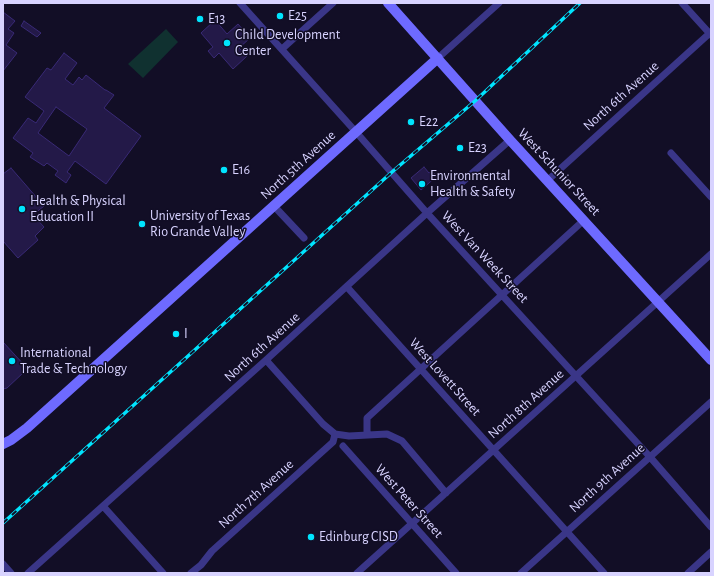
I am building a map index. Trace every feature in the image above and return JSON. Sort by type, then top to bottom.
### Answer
[{"type":"street","name":"West Van Week Street","points":[[240,3],[427,213],[650,457],[711,527]]},
{"type":"street","points":[[282,49],[333,3]]},
{"type":"street","name":"West Schunior Street","points":[[388,3],[510,140],[711,360]]},
{"type":"street","name":"North 5th Avenue","points":[[3,444],[28,428],[273,205],[499,3]]},
{"type":"street","points":[[682,3],[710,34]]},
{"type":"street","name":"North 6th Avenue","points":[[548,180],[710,34]]},
{"type":"street","name":"North 6th Avenue","points":[[29,572],[510,140]]},
{"type":"street","points":[[671,153],[711,197]]},
{"type":"street","points":[[273,205],[304,238]]},
{"type":"street","points":[[367,435],[367,418],[584,220]]},
{"type":"street","name":"North 8th Avenue","points":[[357,573],[711,254]]},
{"type":"street","name":"West Lovett Street","points":[[347,287],[604,573]]},
{"type":"street","points":[[266,360],[323,424],[335,434],[349,436],[387,434],[402,440],[446,493]]},
{"type":"street","name":"North 9th Avenue","points":[[521,573],[711,402]]},
{"type":"street","name":"North 7th Avenue","points":[[192,573],[201,565],[212,551],[333,442],[335,434]]},
{"type":"street","name":"West Peter Street","points":[[343,446],[456,573]]},
{"type":"street","points":[[103,506],[163,573]]},
{"type":"street","points":[[688,573],[711,552]]},
{"type":"street","points":[[3,564],[11,573]]},
{"type":"green space","points":[[166,29],[178,42],[143,78],[128,64]]},
{"type":"building","points":[[3,12],[15,21],[8,29],[14,33],[6,45],[17,53],[3,71]]},
{"type":"building","name":"Child Development Center","points":[[215,20],[227,34],[238,24],[250,38],[239,48],[247,56],[233,69],[219,53],[214,58],[208,51],[213,47],[201,33]]},
{"type":"building","points":[[24,21],[41,33],[37,37],[21,26]]},
{"type":"building","points":[[64,53],[77,63],[65,79],[73,85],[79,77],[82,80],[86,75],[114,95],[104,108],[141,136],[106,184],[75,161],[67,172],[71,175],[66,183],[55,175],[58,171],[47,163],[44,166],[30,157],[33,153],[13,138],[28,118],[36,123],[44,111],[25,97],[47,68],[51,70]],"holes":[[[56,107],[87,129],[69,156],[38,133]]]},
{"type":"building","name":"Environmental Health & Safety","points":[[424,167],[429,173],[432,171],[437,176],[421,190],[411,178]]},
{"type":"building","name":"Health & Physical Education II","points":[[11,168],[44,206],[33,215],[44,227],[35,236],[38,240],[18,258],[3,241],[3,174]]},
{"type":"building","name":"International Trade & Technology","points":[[3,342],[26,367],[24,372],[7,388],[3,389]]},
{"type":"railway","points":[[3,523],[392,172],[475,101],[580,3]]},
{"type":"place","name":"E25","points":[[280,16]]},
{"type":"place","name":"E13","points":[[200,19]]},
{"type":"place","name":"Child Development Center","points":[[227,43]]},
{"type":"place","name":"E22","points":[[411,122]]},
{"type":"place","name":"E23","points":[[460,148]]},
{"type":"place","name":"E16","points":[[224,170]]},
{"type":"place","name":"Environmental Health & Safety","points":[[422,184]]},
{"type":"place","name":"Health & Physical Education II","points":[[22,209]]},
{"type":"place","name":"University of Texas Rio Grande Valley","points":[[142,224]]},
{"type":"place","name":"I","points":[[176,334]]},
{"type":"place","name":"International Trade & Technology","points":[[12,361]]},
{"type":"place","name":"Edinburg CISD","points":[[311,537]]}]
